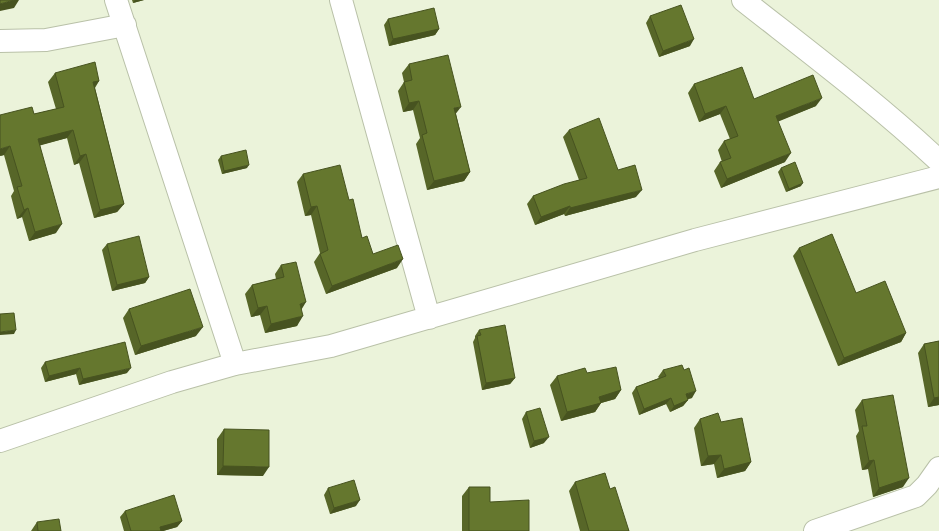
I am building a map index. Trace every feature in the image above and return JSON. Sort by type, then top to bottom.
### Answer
[{"type":"street","points":[[116,0],[235,364]]},
{"type":"street","points":[[341,0],[429,318]]},
{"type":"street","points":[[743,0],[864,96],[910,134],[939,161]]},
{"type":"street","points":[[0,41],[46,40],[125,25]]},
{"type":"street","points":[[0,442],[172,382],[235,364],[331,346],[694,240],[939,177]]},
{"type":"street","points":[[916,496],[927,485],[939,468]]},
{"type":"street","points":[[814,531],[939,489]]},
{"type":"building","points":[[0,0],[14,0],[0,4]]},
{"type":"building","points":[[681,5],[694,39],[663,51],[650,16]]},
{"type":"building","points":[[434,8],[439,29],[393,39],[388,19]]},
{"type":"building","points":[[448,55],[461,107],[454,108],[470,172],[434,181],[422,135],[427,133],[419,101],[409,103],[404,82],[412,80],[409,64]]},
{"type":"building","points":[[95,62],[99,81],[93,82],[124,204],[100,210],[86,154],[80,156],[73,130],[38,139],[62,224],[35,232],[28,208],[24,210],[17,187],[22,186],[10,146],[0,149],[0,115],[32,107],[34,114],[64,107],[55,73]]},
{"type":"building","points":[[742,67],[754,99],[813,75],[822,98],[776,116],[791,153],[727,179],[720,162],[731,158],[724,141],[738,136],[726,106],[705,114],[694,84]]},
{"type":"building","points":[[599,118],[618,170],[635,165],[642,190],[570,208],[570,206],[541,217],[533,196],[564,184],[587,178],[569,130]]},
{"type":"building","points":[[246,150],[249,165],[224,171],[221,156]]},
{"type":"building","points":[[795,162],[803,183],[789,189],[781,168]]},
{"type":"building","points":[[340,165],[349,200],[353,199],[362,238],[367,236],[373,254],[398,245],[403,259],[332,286],[320,254],[328,250],[317,206],[311,207],[303,174]]},
{"type":"building","points":[[832,234],[856,293],[885,281],[906,333],[844,358],[799,248]]},
{"type":"building","points":[[139,236],[149,277],[117,285],[107,244]]},
{"type":"building","points":[[296,262],[306,302],[300,304],[303,316],[271,324],[267,306],[258,308],[252,285],[284,277],[281,265]]},
{"type":"building","points":[[190,289],[203,327],[141,346],[129,309]]},
{"type":"building","points":[[14,313],[16,330],[0,332],[0,314]]},
{"type":"building","points":[[505,325],[515,378],[486,383],[477,336],[481,335],[479,330]]},
{"type":"building","points":[[939,341],[939,397],[934,398],[924,344]]},
{"type":"building","points":[[125,342],[131,368],[83,379],[80,368],[49,376],[45,362]]},
{"type":"building","points":[[682,365],[684,370],[689,368],[696,391],[686,394],[688,400],[674,406],[671,398],[644,409],[636,387],[666,376],[663,370]]},
{"type":"building","points":[[616,367],[621,390],[599,397],[601,403],[567,412],[557,376],[585,368],[587,373]]},
{"type":"building","points":[[893,395],[909,478],[879,488],[874,460],[869,461],[862,426],[867,426],[862,400]]},
{"type":"building","points":[[540,408],[549,437],[534,441],[526,412]]},
{"type":"building","points":[[718,413],[721,422],[742,418],[751,462],[724,469],[721,455],[708,456],[700,419]]},
{"type":"building","points":[[224,429],[269,430],[269,467],[223,466]]},
{"type":"building","points":[[605,473],[610,489],[615,487],[629,531],[589,531],[575,482]]},
{"type":"building","points":[[354,480],[360,500],[334,508],[328,488]]},
{"type":"building","points":[[469,487],[490,487],[490,502],[529,500],[529,531],[469,531]]},
{"type":"building","points":[[174,495],[182,521],[160,527],[161,531],[131,531],[125,511]]},
{"type":"building","points":[[59,519],[61,531],[38,531],[37,522]]}]
